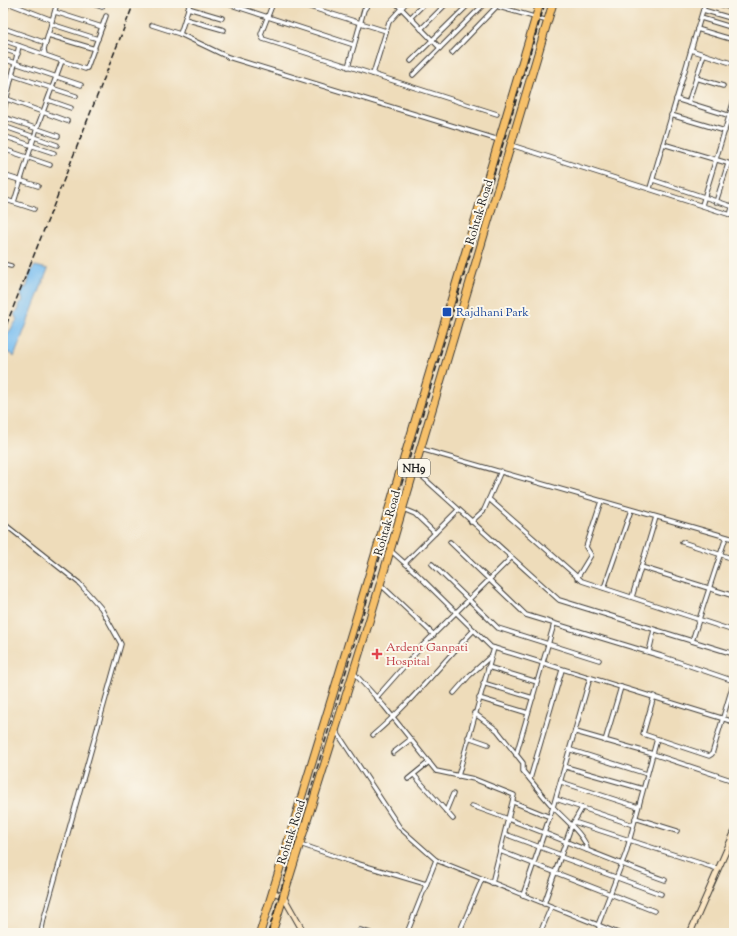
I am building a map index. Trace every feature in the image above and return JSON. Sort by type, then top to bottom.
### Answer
[{"type":"highway","name":"Rohtak Road","points":[[260,933],[540,3]]},
{"type":"highway","name":"Rohtak Road","points":[[272,933],[380,584],[553,3]]},
{"type":"highway","points":[[419,409],[430,412]]},
{"type":"street","points":[[3,20],[8,3],[52,20]]},
{"type":"street","points":[[45,55],[46,42],[57,3]]},
{"type":"street","points":[[90,3],[102,7]]},
{"type":"street","points":[[180,34],[190,3]]},
{"type":"street","points":[[225,3],[354,45]]},
{"type":"street","points":[[273,3],[261,34],[263,39],[497,114]]},
{"type":"street","points":[[298,3],[360,24],[386,31]]},
{"type":"street","points":[[348,67],[364,10],[369,3]]},
{"type":"street","points":[[396,3],[440,48]]},
{"type":"street","points":[[373,74],[389,22],[406,3]]},
{"type":"street","points":[[410,18],[425,3]]},
{"type":"street","points":[[421,29],[447,3]]},
{"type":"street","points":[[411,62],[470,3]]},
{"type":"street","points":[[413,75],[485,3]]},
{"type":"street","points":[[650,188],[705,3]]},
{"type":"street","points":[[716,3],[734,9]]},
{"type":"street","points":[[452,53],[496,4],[548,21]]},
{"type":"street","points":[[188,8],[222,18]]},
{"type":"street","points":[[703,10],[734,19]]},
{"type":"street","points":[[54,12],[102,28]]},
{"type":"street","points":[[3,40],[62,62],[86,69],[95,49],[106,16]]},
{"type":"street","points":[[701,18],[734,28]]},
{"type":"street","points":[[185,19],[224,30]]},
{"type":"street","points":[[51,24],[98,39]]},
{"type":"street","points":[[152,25],[180,34],[228,57],[499,140]]},
{"type":"street","points":[[3,28],[46,42]]},
{"type":"street","points":[[698,29],[734,40]]},
{"type":"street","points":[[48,35],[95,49]]},
{"type":"street","points":[[3,114],[19,46]]},
{"type":"street","points":[[3,49],[18,54]]},
{"type":"street","points":[[691,50],[734,64]]},
{"type":"street","points":[[688,103],[704,54]]},
{"type":"street","points":[[3,58],[80,85]]},
{"type":"street","points":[[14,202],[42,113],[62,62]]},
{"type":"street","points":[[12,75],[76,96]]},
{"type":"street","points":[[3,77],[10,80]]},
{"type":"street","points":[[696,78],[723,86]]},
{"type":"street","points":[[3,87],[9,89]]},
{"type":"street","points":[[6,99],[67,121]]},
{"type":"street","points":[[676,99],[734,117]]},
{"type":"street","points":[[48,100],[71,108]]},
{"type":"street","points":[[702,206],[734,100]]},
{"type":"street","points":[[672,115],[725,131]]},
{"type":"street","points":[[3,117],[58,136]]},
{"type":"street","points":[[3,126],[57,144]]},
{"type":"street","points":[[3,136],[54,153]]},
{"type":"street","points":[[663,144],[734,165]]},
{"type":"street","points":[[511,145],[732,215],[734,201]]},
{"type":"street","points":[[3,149],[50,165]]},
{"type":"street","points":[[716,202],[728,164]]},
{"type":"street","points":[[3,175],[38,186]]},
{"type":"street","points":[[653,180],[733,207]]},
{"type":"street","points":[[3,199],[34,209]]},
{"type":"street","points":[[3,264],[11,266]]},
{"type":"street","points":[[420,448],[734,539]]},
{"type":"street","points":[[414,470],[511,558],[563,602],[734,654]]},
{"type":"street","points":[[472,522],[484,510],[501,471]]},
{"type":"street","points":[[490,499],[577,578],[734,631]]},
{"type":"street","points":[[577,578],[591,555],[586,547],[601,501]]},
{"type":"street","points":[[402,509],[415,514],[435,534]]},
{"type":"street","points":[[405,563],[458,510]]},
{"type":"street","points":[[604,588],[630,510]]},
{"type":"street","points":[[632,597],[656,517]]},
{"type":"street","points":[[3,522],[79,583],[101,608],[121,644],[45,914],[41,933]]},
{"type":"street","points":[[692,641],[726,537]]},
{"type":"street","points":[[450,542],[524,614],[649,652],[734,681],[711,756],[656,739],[642,733],[654,696]]},
{"type":"street","points":[[682,542],[734,560]]},
{"type":"street","points":[[390,550],[494,648],[542,664],[654,696],[734,722]]},
{"type":"street","points":[[376,698],[434,635],[511,558]]},
{"type":"street","points":[[432,564],[498,628],[599,660]]},
{"type":"street","points":[[641,567],[734,596]]},
{"type":"street","points":[[380,584],[434,635]]},
{"type":"street","points":[[516,755],[554,624]]},
{"type":"street","points":[[373,735],[394,718],[433,672],[474,630]]},
{"type":"street","points":[[649,652],[654,630]]},
{"type":"street","points":[[458,776],[474,713],[494,648]]},
{"type":"street","points":[[454,693],[469,676],[492,655]]},
{"type":"street","points":[[488,667],[537,682]]},
{"type":"street","points":[[530,779],[562,670]]},
{"type":"street","points":[[353,672],[394,718],[436,771],[474,779],[514,794],[492,883]]},
{"type":"street","points":[[523,895],[566,767],[590,678]]},
{"type":"street","points":[[483,683],[533,698]]},
{"type":"street","points":[[605,741],[621,687]]},
{"type":"street","points":[[479,698],[528,713]]},
{"type":"street","points":[[474,713],[497,730],[523,763],[523,771],[553,807],[573,824],[587,845],[587,850]]},
{"type":"street","points":[[335,730],[400,828],[436,860],[618,933]]},
{"type":"street","points":[[576,732],[653,754],[734,781]]},
{"type":"street","points":[[468,737],[488,744]]},
{"type":"street","points":[[393,753],[411,739]]},
{"type":"street","points":[[597,933],[610,894],[622,865],[656,739]]},
{"type":"street","points":[[570,750],[647,774]]},
{"type":"street","points":[[408,779],[429,762]]},
{"type":"street","points":[[566,767],[643,789]]},
{"type":"street","points":[[414,775],[453,819]]},
{"type":"street","points":[[561,782],[638,807]]},
{"type":"street","points":[[446,811],[453,794]]},
{"type":"street","points":[[556,799],[633,825]]},
{"type":"street","points":[[513,802],[550,817]]},
{"type":"street","points":[[472,806],[509,818],[622,865],[665,880]]},
{"type":"street","points":[[544,904],[566,841],[582,808]]},
{"type":"street","points":[[635,818],[677,831]]},
{"type":"street","points":[[573,824],[718,869]]},
{"type":"street","points":[[690,933],[734,833]]},
{"type":"street","points":[[505,834],[661,894]]},
{"type":"street","points":[[299,844],[352,862],[426,884]]},
{"type":"street","points":[[500,851],[654,911]]},
{"type":"street","points":[[407,933],[436,860]]},
{"type":"street","points":[[459,933],[482,879]]},
{"type":"street","points":[[272,892],[283,896],[304,933]]},
{"type":"street","points":[[540,933],[551,907]]},
{"type":"street","points":[[360,930],[370,933]]},
{"type":"water","points":[[35,266],[48,269],[14,357],[11,353],[3,353],[3,348],[7,336],[17,320],[14,314],[19,309],[19,304],[23,301],[21,294],[24,287],[26,288],[31,271]]},
{"type":"railway","points":[[3,333],[134,3]]},
{"type":"railway","points":[[268,933],[545,3]]},
{"type":"place","name":"Rajdhani Park","points":[[447,312]]},
{"type":"place","name":"Ardent Ganpati Hospital","points":[[377,654]]}]
